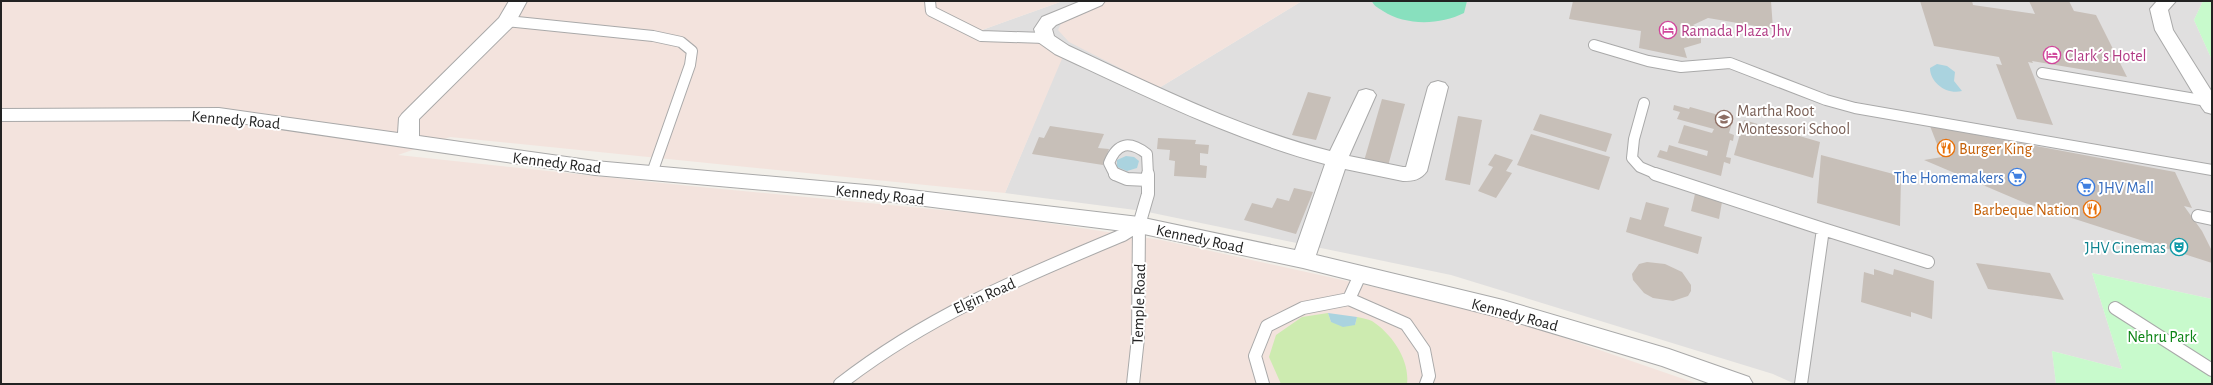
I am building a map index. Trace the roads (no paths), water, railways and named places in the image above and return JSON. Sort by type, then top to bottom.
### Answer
[{"type":"street","points":[[408,142],[409,118],[507,21],[518,1]]},
{"type":"street","points":[[1096,1],[1049,21],[1043,29],[1045,38],[1062,50],[1228,124],[1337,160],[1403,174],[1412,174],[1416,171],[1438,87]]},
{"type":"street","points":[[2167,1],[2159,9],[2164,30],[2210,105]]},
{"type":"street","points":[[1303,260],[1337,160],[1366,95]]},
{"type":"street","name":"Kennedy Road","points":[[1,115],[219,114],[595,168],[877,193],[1139,225],[1303,260],[1503,309],[1669,358],[1740,384]]},
{"type":"lane","points":[[930,1],[931,11],[981,36],[1045,38]]},
{"type":"lane","points":[[507,21],[653,36],[681,42],[692,51],[690,65],[652,173]]},
{"type":"lane","points":[[1594,45],[1674,66],[1693,66],[1719,62],[1730,63],[1826,100],[1875,112],[2212,170]]},
{"type":"lane","points":[[2042,73],[2210,105]]},
{"type":"lane","points":[[1644,103],[1632,148],[1632,158],[1636,165],[1646,171],[1928,262]]},
{"type":"lane","name":"Temple Road","points":[[1133,384],[1138,338],[1140,266],[1139,225],[1148,194],[1148,180]]},
{"type":"lane","points":[[2198,216],[2212,219]]},
{"type":"lane","name":"Elgin Road","points":[[840,384],[863,365],[913,331],[954,308],[1123,234],[1139,225]]},
{"type":"lane","points":[[1801,384],[1823,229]]},
{"type":"lane","points":[[1350,299],[1360,275]]},
{"type":"lane","points":[[1264,384],[1256,356],[1267,326],[1303,308],[1350,299],[1406,324],[1424,350],[1429,376],[1426,384]]},
{"type":"lane","points":[[2114,308],[2212,370]]},
{"type":"water","points":[[1937,64],[1947,66],[1955,72],[1954,81],[1962,91],[1951,91],[1940,87],[1936,83],[1930,68]]},
{"type":"water","points":[[1126,156],[1134,157],[1139,161],[1137,168],[1127,171],[1117,167],[1117,160]]},
{"type":"water","points":[[1328,313],[1357,317],[1355,325],[1343,327],[1331,322]]},
{"type":"place","name":"Ramada Plaza Jhv","points":[[1668,30]]},
{"type":"place","name":"Clark´s Hotel","points":[[2052,55]]},
{"type":"place","name":"Martha Root Montessori School","points":[[1724,119]]},
{"type":"place","name":"Burger King","points":[[1946,148]]},
{"type":"place","name":"The Homemakers","points":[[2017,177]]},
{"type":"place","name":"JHV Mall","points":[[2086,187]]},
{"type":"place","name":"Barbeque Nation","points":[[2092,209]]},
{"type":"place","name":"JHV Cinemas","points":[[2179,247]]},
{"type":"park label","name":"Nehru Park","points":[[2162,336]]}]
